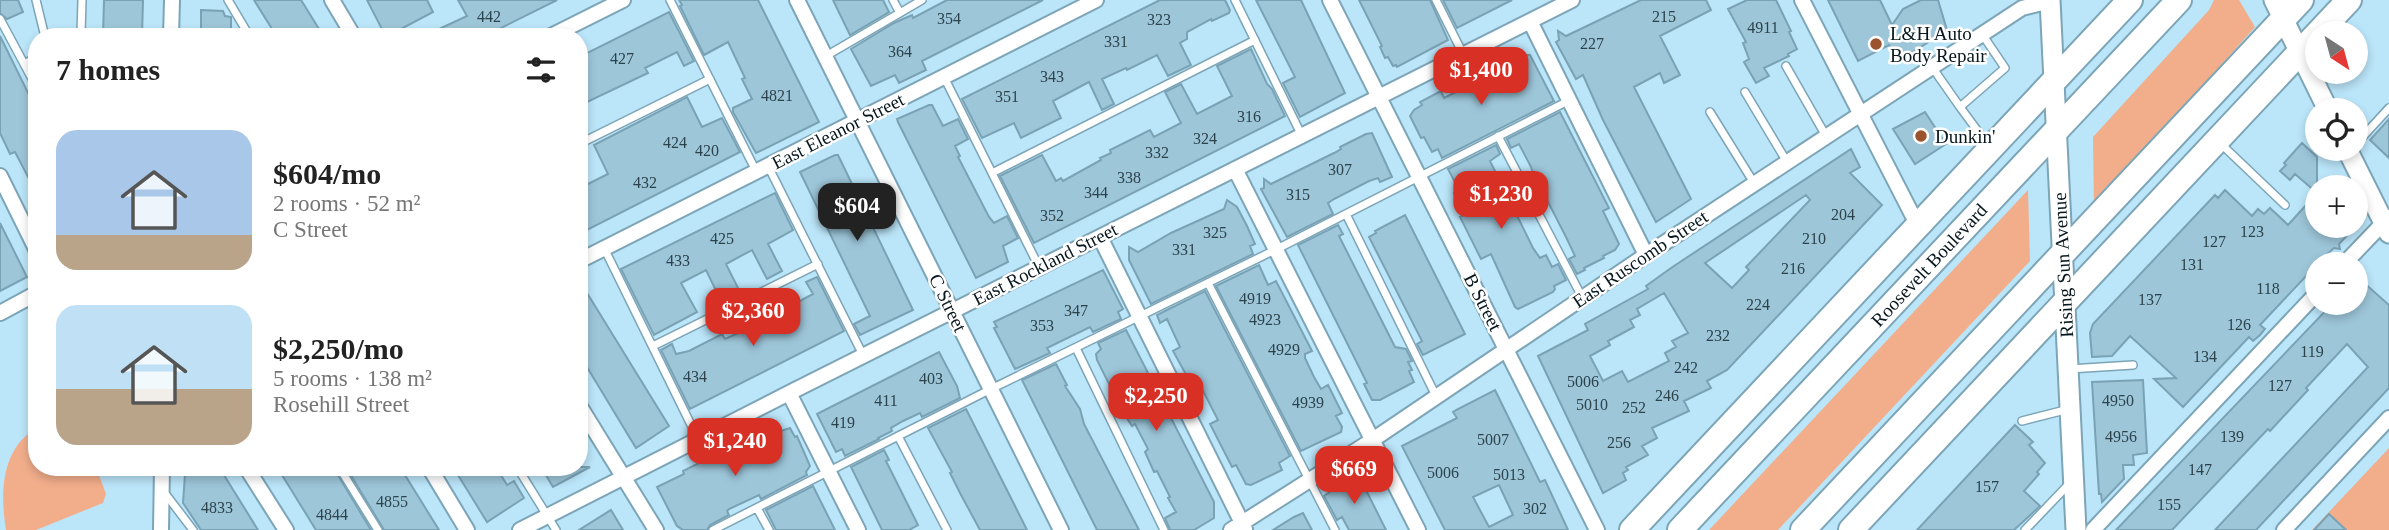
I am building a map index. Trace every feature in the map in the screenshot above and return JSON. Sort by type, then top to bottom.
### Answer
[{"type":"highway","name":"Roosevelt Boulevard","points":[[1632,530],[2130,0]]},
{"type":"highway","name":"Roosevelt Boulevard","points":[[1680,530],[2179,0]]},
{"type":"highway","points":[[1803,530],[2062,254],[2279,9],[2301,0]]},
{"type":"highway","points":[[2330,21],[2349,0]]},
{"type":"highway","points":[[1851,530],[2305,47]]},
{"type":"main road","name":"Rising Sun Avenue","points":[[2052,0],[2076,530]]},
{"type":"main road","points":[[2279,9],[2323,98]]},
{"type":"main road","points":[[2357,161],[2387,224]]},
{"type":"street","points":[[171,28],[172,0]]},
{"type":"street","points":[[332,0],[349,28]]},
{"type":"street","points":[[567,28],[624,0]]},
{"type":"street","name":"C Street","points":[[797,0],[1061,530]]},
{"type":"street","name":"East Eleanor Street","points":[[588,256],[1096,0]]},
{"type":"street","name":"B Street","points":[[1330,0],[1597,530]]},
{"type":"street","name":"East Rockland Street","points":[[520,530],[1572,0]]},
{"type":"street","points":[[1802,0],[1918,226]]},
{"type":"street","name":"East Ruscomb Street","points":[[1240,528],[1646,254],[1982,34],[2022,8],[2052,0]]},
{"type":"street","points":[[1530,21],[1646,254]]},
{"type":"street","points":[[1236,169],[1418,530]]},
{"type":"street","points":[[0,176],[28,232]]},
{"type":"street","points":[[2357,252],[2387,224]]},
{"type":"street","points":[[1100,237],[1141,316],[1240,528]]},
{"type":"street","points":[[0,313],[28,298]]},
{"type":"street","points":[[2093,530],[2305,306]]},
{"type":"street","points":[[789,393],[858,530]]},
{"type":"street","points":[[2284,530],[2389,418]]},
{"type":"street","points":[[588,419],[656,530]]},
{"type":"street","points":[[161,530],[162,476]]},
{"type":"street","points":[[252,476],[286,530]]},
{"type":"street","points":[[434,476],[467,530]]},
{"type":"lane","points":[[36,0],[43,28]]},
{"type":"lane","points":[[81,28],[82,0]]},
{"type":"lane","points":[[228,0],[245,28]]},
{"type":"lane","points":[[670,0],[710,79],[818,264],[863,355]]},
{"type":"lane","points":[[893,0],[900,13]]},
{"type":"lane","points":[[826,56],[922,0]]},
{"type":"lane","points":[[1235,0],[1302,136]]},
{"type":"lane","points":[[1436,0],[1464,54]]},
{"type":"lane","points":[[0,19],[28,71]]},
{"type":"lane","points":[[1959,107],[2005,68],[1982,34]]},
{"type":"lane","points":[[992,173],[1255,40]]},
{"type":"lane","points":[[24,64],[28,62]]},
{"type":"lane","points":[[1786,66],[1826,136]]},
{"type":"lane","points":[[1932,67],[1991,149]]},
{"type":"lane","points":[[944,78],[1039,267]]},
{"type":"lane","points":[[588,140],[710,79]]},
{"type":"lane","points":[[1745,93],[1787,162]]},
{"type":"lane","points":[[713,530],[991,389],[1278,249],[1570,100]]},
{"type":"lane","points":[[2368,130],[2389,108]]},
{"type":"lane","points":[[1710,112],[1754,184]]},
{"type":"lane","points":[[1498,136],[1582,297]]},
{"type":"lane","points":[[2217,140],[2285,205]]},
{"type":"lane","points":[[1346,214],[1436,396]]},
{"type":"lane","points":[[604,248],[698,439]]},
{"type":"lane","points":[[653,346],[818,264]]},
{"type":"lane","points":[[1208,283],[1335,530]]},
{"type":"lane","points":[[1076,348],[1164,530]]},
{"type":"lane","points":[[2068,369],[2133,365]]},
{"type":"lane","points":[[2022,421],[2070,409]]},
{"type":"lane","points":[[898,436],[947,530]]},
{"type":"lane","points":[[345,476],[378,530]]},
{"type":"lane","points":[[523,476],[556,530]]},
{"type":"lane","points":[[2025,530],[2074,478]]},
{"type":"lane","points":[[161,488],[193,530]]},
{"type":"lane","points":[[757,508],[769,530]]},
{"type":"shaded area","points":[[2214,0],[2239,0],[2255,27],[2094,208],[2093,137],[2209,10]]},
{"type":"shaded area","points":[[2028,190],[2030,261],[1778,530],[1709,530]]},
{"type":"shaded area","points":[[28,435],[28,476],[99,476],[106,494],[103,503],[36,530],[6,530],[3,501],[6,473],[16,447]]},
{"type":"shaded area","points":[[2389,448],[2389,530],[2312,530]]},
{"type":"building","points":[[0,0],[18,0],[23,12],[7,19],[0,13]]},
{"type":"building","points":[[104,0],[143,0],[142,28],[103,28]]},
{"type":"building","points":[[254,0],[301,0],[318,28],[271,28]]},
{"type":"building","points":[[367,0],[427,0],[433,12],[403,28],[381,28]]},
{"type":"building","points":[[458,0],[557,0],[501,28],[441,28],[467,16]]},
{"type":"building","points":[[679,0],[758,0],[819,122],[756,153],[733,112],[733,108],[752,99],[728,42],[704,55]]},
{"type":"building","points":[[833,0],[883,0],[889,12],[850,35]]},
{"type":"building","points":[[947,0],[1043,0],[922,61],[926,70],[899,83],[895,75],[871,86],[851,49],[894,23],[912,15],[913,18]]},
{"type":"building","points":[[1160,0],[1225,0],[1230,10],[1229,13],[1187,32],[1187,39],[1180,43],[1191,65],[1168,76],[1157,55],[1102,79],[1114,104],[1102,110],[1089,82],[1053,101],[1061,118],[1021,138],[1014,123],[982,138],[962,99]]},
{"type":"building","points":[[1256,0],[1301,0],[1345,93],[1300,117],[1283,83],[1295,77]]},
{"type":"building","points":[[1359,0],[1430,0],[1448,40],[1397,67],[1393,66],[1388,57],[1385,58],[1380,47],[1382,46]]},
{"type":"building","points":[[1443,0],[1512,0],[1457,28]]},
{"type":"building","points":[[1641,0],[1706,0],[1711,10],[1660,36],[1680,75],[1664,83],[1660,73],[1634,87],[1691,199],[1656,222],[1603,120],[1583,75],[1576,79],[1556,42],[1559,40],[1558,31],[1566,36]]},
{"type":"building","points":[[1747,0],[1776,0],[1797,49],[1764,68],[1769,76],[1756,83],[1744,62],[1749,59],[1743,43],[1746,42],[1728,9]]},
{"type":"building","points":[[1828,0],[1880,0],[1892,25],[1903,9],[1921,0],[1938,0],[1947,30],[1899,61],[1889,45],[1858,61]]},
{"type":"building","points":[[201,10],[223,11],[225,16],[231,17],[231,28],[201,28]]},
{"type":"building","points":[[669,12],[694,61],[684,66],[677,52],[645,68],[648,73],[588,102],[588,52]]},
{"type":"building","points":[[0,36],[28,93],[28,177],[15,152],[10,154],[0,133]]},
{"type":"building","points":[[1251,49],[1285,116],[1034,243],[1000,176],[1042,155],[1056,181],[1061,178],[1063,181],[1101,160],[1100,158],[1111,153],[1110,150],[1150,130],[1154,137],[1181,123],[1165,92],[1181,84],[1197,114],[1232,96],[1217,66]]},
{"type":"building","points":[[1530,55],[1554,101],[1442,158],[1438,149],[1432,152],[1410,116],[1422,105],[1420,102],[1441,91],[1444,98]]},
{"type":"building","points":[[687,97],[702,127],[722,118],[740,152],[588,229],[588,184],[608,174],[594,145]]},
{"type":"building","points":[[932,105],[943,126],[958,119],[968,139],[955,146],[960,156],[958,157],[989,217],[994,223],[1007,216],[1018,238],[1003,246],[1008,262],[976,278],[897,119]]},
{"type":"building","points":[[1560,112],[1609,208],[1603,211],[1619,244],[1615,250],[1603,256],[1604,258],[1577,274],[1569,259],[1575,256],[1566,237],[1545,196],[1535,191],[1531,183],[1531,167],[1519,144],[1511,148],[1507,139]]},
{"type":"building","points":[[1925,112],[1946,144],[1915,164],[1893,129]]},
{"type":"building","points":[[2389,119],[2389,158],[2370,140]]},
{"type":"building","points":[[1372,133],[1392,177],[1380,182],[1378,178],[1369,181],[1334,199],[1328,203],[1333,214],[1287,237],[1261,189],[1264,188],[1264,179],[1271,184]]},
{"type":"building","points":[[2302,143],[2305,146],[2305,161],[2317,161],[2317,175],[2305,175],[2305,183],[2295,174],[2290,180],[2280,171],[2286,165],[2284,163]]},
{"type":"building","points":[[1496,145],[1500,154],[1490,161],[1533,248],[1540,258],[1546,255],[1552,267],[1558,264],[1566,280],[1554,286],[1553,292],[1518,309],[1491,254],[1481,259],[1460,217],[1465,214],[1454,193],[1459,190],[1448,169]]},
{"type":"building","points":[[1851,149],[1860,167],[1850,173],[1882,205],[1727,370],[1707,381],[1711,388],[1684,401],[1689,411],[1652,428],[1657,438],[1642,446],[1648,455],[1626,467],[1628,470],[1623,473],[1626,480],[1603,493],[1538,356],[1588,330],[1585,324],[1648,289],[1646,286]],"holes":[[[1806,195],[1810,200],[1746,267],[1749,270],[1732,288],[1705,263]],[[1664,293],[1688,333],[1672,341],[1676,347],[1665,353],[1669,361],[1628,382],[1622,371],[1603,381],[1590,356],[1610,345],[1608,341],[1634,327],[1630,320],[1640,315],[1637,309]]]},
{"type":"building","points":[[838,155],[913,310],[860,335],[854,324],[870,316],[800,172]]},
{"type":"building","points":[[2225,190],[2252,216],[2258,209],[2264,214],[2270,208],[2288,225],[2305,206],[2305,238],[2345,238],[2339,244],[2340,249],[2305,252],[2305,277],[2260,325],[2265,329],[2253,341],[2249,337],[2183,407],[2154,379],[2176,378],[2130,336],[2112,356],[2092,357],[2090,333],[2093,324],[2215,195],[2218,198]]},
{"type":"building","points":[[775,193],[793,230],[768,244],[782,271],[767,279],[752,250],[726,264],[740,292],[721,301],[706,270],[681,283],[697,312],[654,335],[621,269]]},
{"type":"building","points":[[1227,200],[1237,207],[1247,226],[1255,244],[1250,246],[1253,254],[1151,304],[1129,260],[1129,247],[1138,252],[1171,233],[1224,209]]},
{"type":"building","points":[[1405,215],[1465,334],[1423,355],[1417,344],[1422,341],[1369,237]]},
{"type":"building","points":[[0,223],[27,277],[0,291]]},
{"type":"building","points":[[1338,225],[1343,234],[1339,236],[1395,347],[1406,349],[1412,361],[1408,362],[1414,382],[1380,400],[1372,400],[1364,384],[1367,383],[1298,245]]},
{"type":"building","points":[[1259,265],[1268,285],[1276,281],[1312,351],[1305,354],[1305,358],[1314,377],[1321,389],[1328,385],[1342,413],[1336,416],[1342,427],[1341,432],[1301,451],[1216,286]]},
{"type":"building","points":[[1103,270],[1123,309],[1118,312],[1121,319],[1093,332],[1090,327],[1047,348],[1050,353],[1015,369],[994,328],[997,327],[994,322]]},
{"type":"building","points":[[817,277],[844,331],[690,409],[661,350],[672,344],[676,354],[689,351],[722,334],[725,339],[747,329],[813,294],[806,282]]},
{"type":"building","points":[[2368,286],[2389,305],[2389,388],[2256,530],[2215,530],[2368,367],[2347,344],[2270,431],[2268,429],[2172,530],[2116,530],[2322,315],[2368,315]]},
{"type":"building","points":[[1205,291],[1290,456],[1279,463],[1282,470],[1251,485],[1246,484],[1236,465],[1232,467],[1210,424],[1218,420],[1196,377],[1189,380],[1173,351],[1180,347],[1167,319],[1160,323],[1157,315]]},
{"type":"building","points":[[588,295],[669,426],[636,448],[588,369]]},
{"type":"building","points":[[1126,330],[1214,502],[1214,518],[1194,530],[1170,530],[1165,518],[1176,512],[1168,498],[1170,497],[1157,471],[1154,472],[1145,452],[1148,449],[1135,424],[1132,426],[1123,412],[1097,360],[1096,354],[1101,349],[1098,343]]},
{"type":"building","points":[[939,352],[957,386],[960,398],[922,417],[920,413],[903,421],[879,439],[845,456],[842,449],[836,452],[817,414]]},
{"type":"building","points":[[1056,364],[1139,530],[1097,530],[1022,380]]},
{"type":"building","points":[[2143,380],[2147,453],[2133,455],[2134,465],[2123,465],[2124,479],[2102,502],[2099,494],[2092,382]]},
{"type":"building","points":[[1495,390],[1540,482],[1545,480],[1568,530],[1445,530],[1402,446],[1457,418],[1453,412]],"holes":[[[1499,485],[1513,515],[1489,527],[1473,497]]]},
{"type":"building","points":[[966,409],[1027,530],[980,530],[960,493],[928,428]]},
{"type":"building","points":[[775,425],[778,432],[790,428],[795,437],[797,436],[810,466],[807,475],[761,499],[759,495],[729,509],[729,515],[710,525],[707,530],[683,530],[677,526],[657,487]]},
{"type":"building","points":[[2015,425],[2033,442],[2029,445],[2045,463],[2024,491],[2040,506],[2014,530],[1917,530]]},
{"type":"building","points":[[884,450],[889,460],[886,461],[918,525],[909,530],[882,530],[851,467]]},
{"type":"building","points":[[185,476],[225,476],[258,530],[201,530],[183,503]]},
{"type":"building","points":[[283,476],[338,476],[371,530],[316,530]]},
{"type":"building","points":[[351,476],[406,476],[439,530],[384,530]]},
{"type":"building","points":[[459,476],[502,476],[507,485],[514,481],[524,498],[487,522]]},
{"type":"building","points":[[546,476],[573,476],[553,487]]},
{"type":"building","points":[[1352,477],[1359,477],[1361,480],[1386,530],[1349,530],[1342,517],[1337,520],[1324,496],[1334,489],[1332,486]]},
{"type":"building","points":[[813,486],[835,530],[776,530],[766,510]]},
{"type":"building","points":[[611,510],[623,530],[579,530]]},
{"type":"building","points":[[1303,513],[1312,530],[1273,530],[1294,517]]},
{"type":"building","points":[[2329,514],[2346,530],[2314,530]]},
{"type":"place","name":"L&H Auto Body Repair","points":[[1876,44]]},
{"type":"place","name":"Dunkin'","points":[[1921,136]]}]
